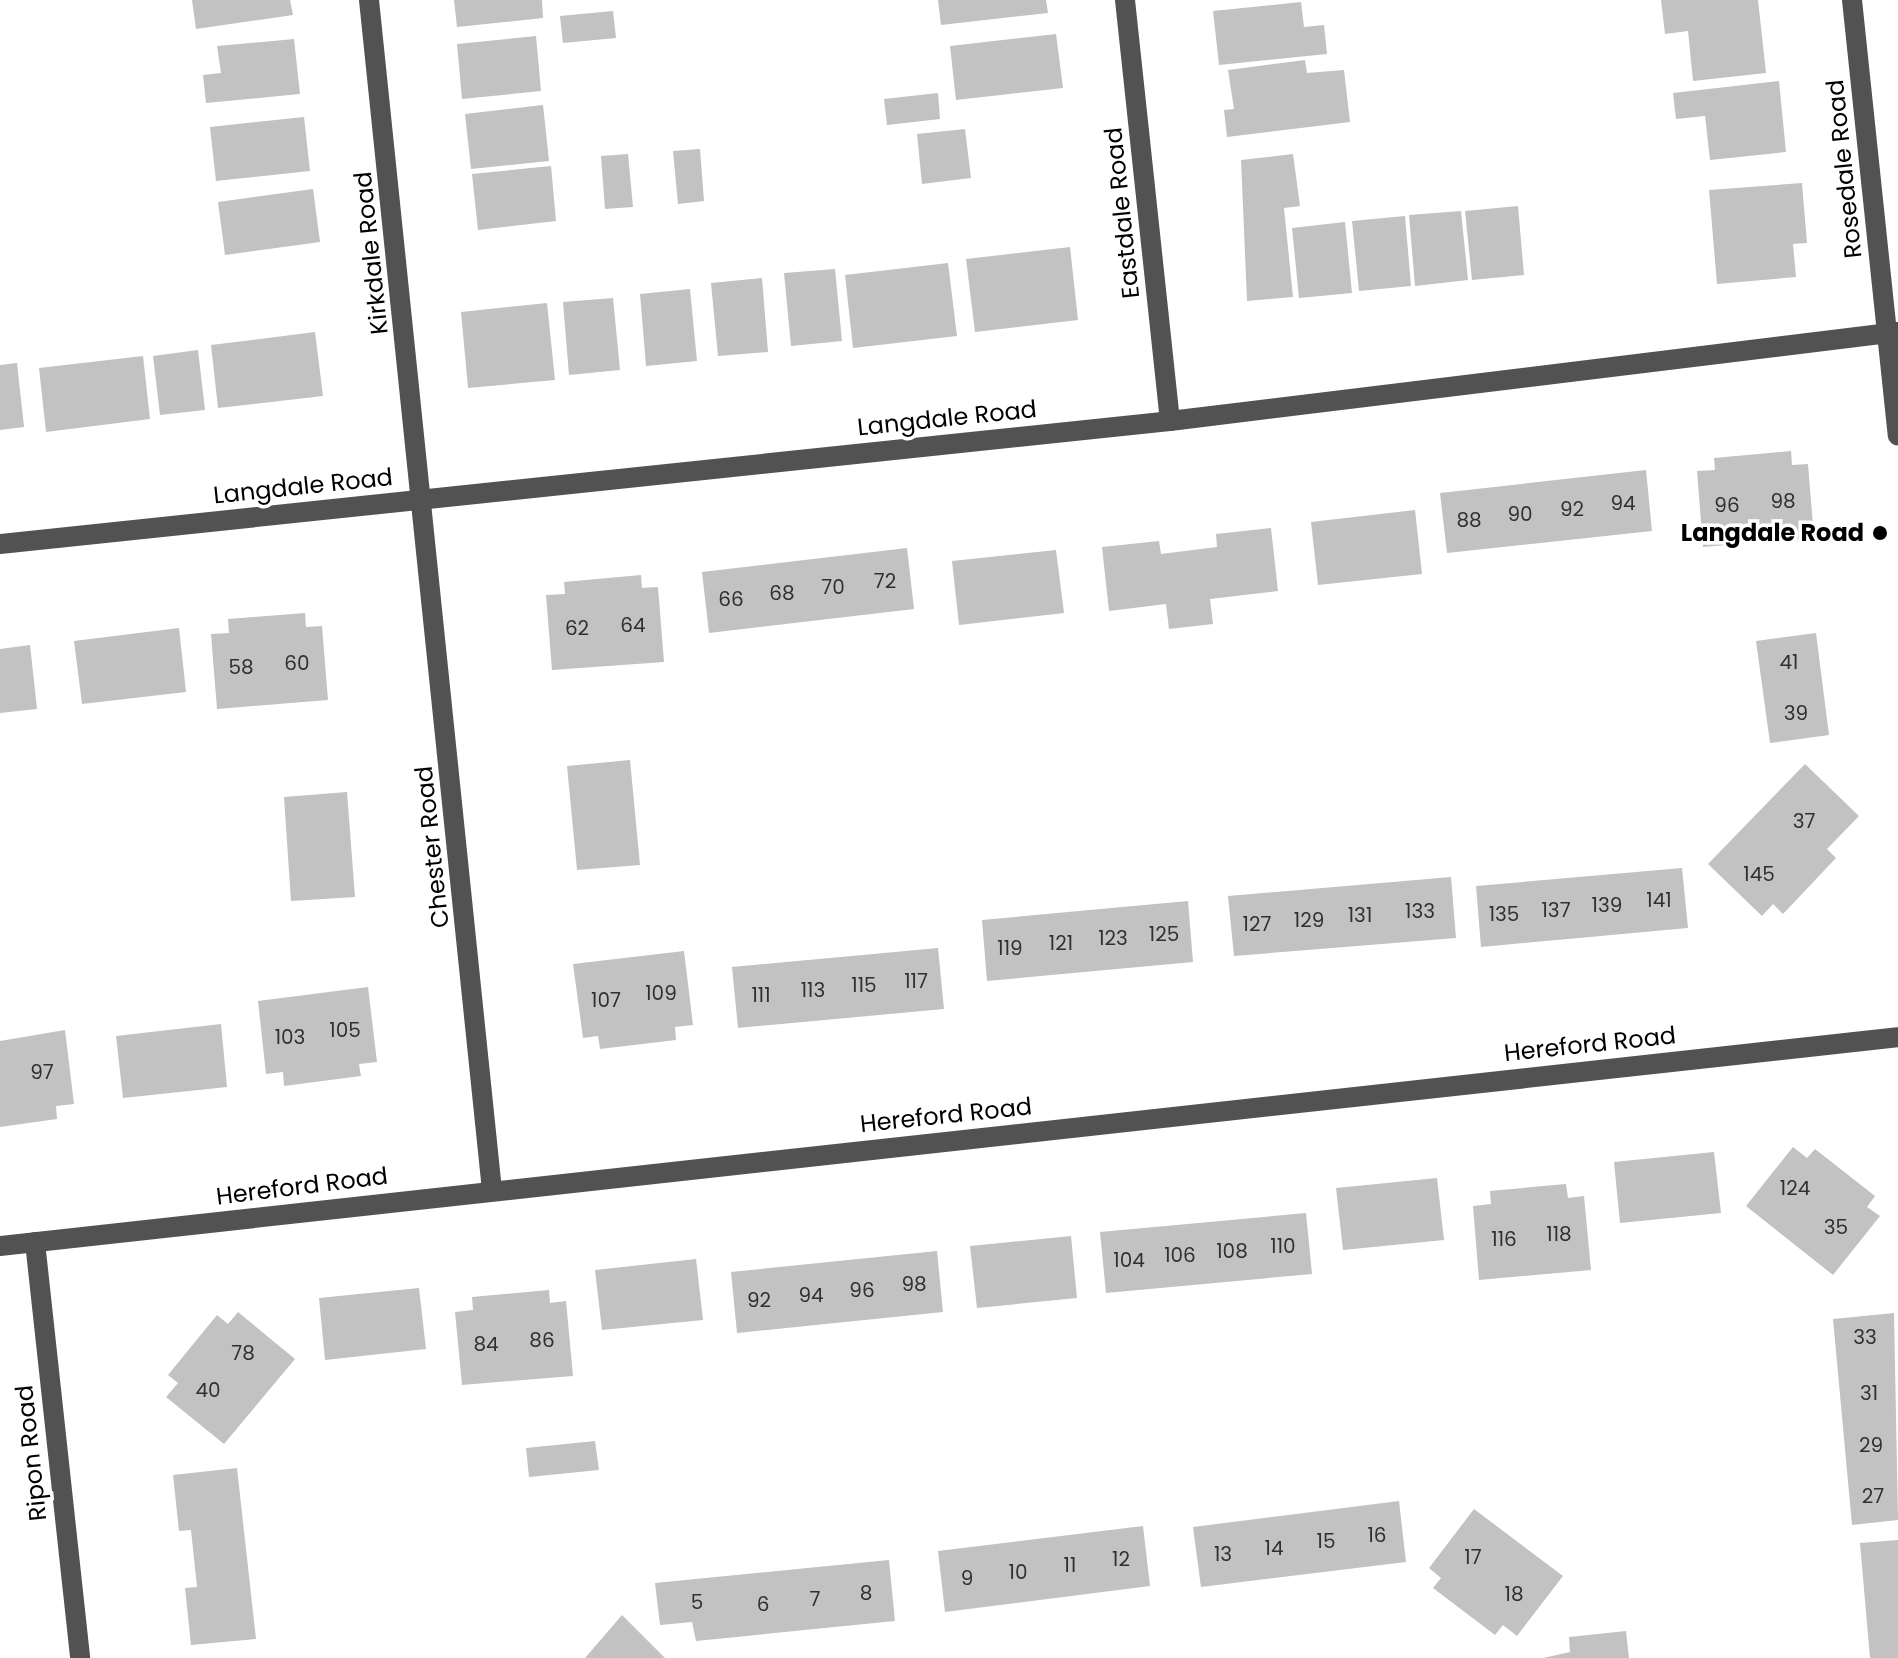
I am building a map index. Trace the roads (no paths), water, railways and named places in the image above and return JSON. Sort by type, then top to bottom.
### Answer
[{"type":"street","name":"Kirkdale Road","points":[[369,0],[424,499]]},
{"type":"street","name":"Eastdale Road","points":[[1125,0],[1170,421]]},
{"type":"street","name":"Rosedale Road","points":[[1852,0],[1892,333],[1898,436]]},
{"type":"street","name":"Langdale Road","points":[[0,544],[1170,421],[1892,333]]},
{"type":"street","name":"Chester Road","points":[[424,499],[492,1190]]},
{"type":"street","name":"Hereford Road","points":[[0,1246],[1898,1037]]},
{"type":"street","name":"Ripon Road","points":[[35,1242],[80,1658]]},
{"type":"place","name":"Langdale Road","points":[[1880,533]]}]
